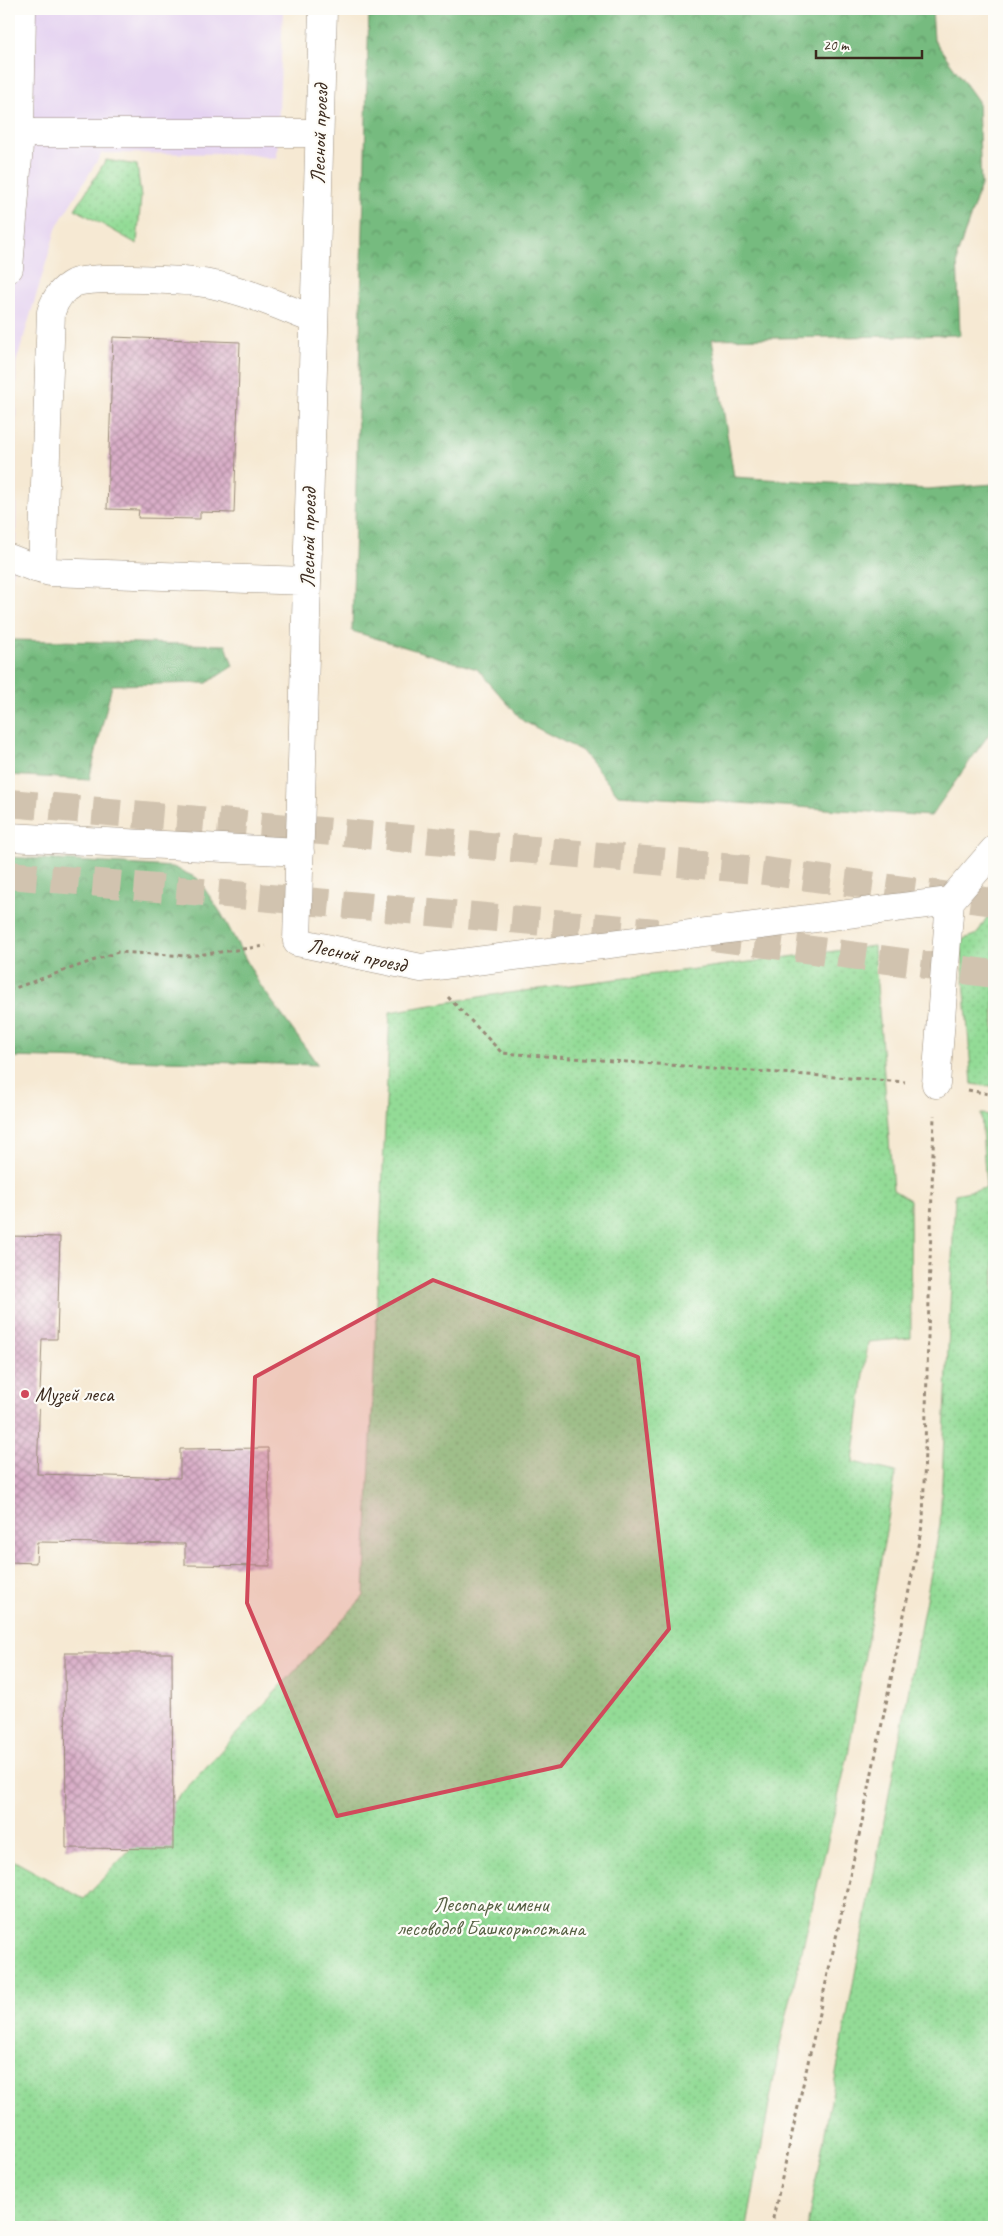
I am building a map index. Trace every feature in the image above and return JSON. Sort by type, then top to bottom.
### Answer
[{"type":"street","points":[[9,268],[20,133],[22,9]]},
{"type":"street","name":"Лесной проезд","points":[[323,9],[297,942],[421,968],[950,901]]},
{"type":"street","points":[[20,133],[319,133]]},
{"type":"street","points":[[42,570],[51,312],[54,303],[62,291],[75,282],[92,278],[196,282],[225,287],[313,319]]},
{"type":"street","points":[[9,558],[42,570],[62,572],[307,580]]},
{"type":"street","points":[[9,838],[300,852]]},
{"type":"street","points":[[936,1084],[950,901],[994,850]]},
{"type":"path","points":[[9,990],[118,952],[190,956],[297,942]]},
{"type":"path","points":[[421,968],[502,1053],[936,1084],[930,1207],[923,1521],[862,1822],[771,2227]]},
{"type":"highlighted area","points":[[433,1280],[638,1357],[669,1629],[561,1766],[337,1816],[247,1603],[255,1377]]},
{"type":"shaded area","points":[[9,9],[283,9],[277,159],[247,154],[102,153],[57,226],[16,363],[16,536],[12,580],[9,587]]},
{"type":"green space","points":[[369,9],[932,9],[934,40],[978,101],[981,185],[957,256],[960,335],[712,339],[734,477],[927,489],[994,484],[994,727],[931,816],[618,795],[582,751],[523,721],[477,669],[352,631]]},
{"type":"green space","points":[[106,160],[137,165],[141,197],[137,244],[75,209]]},
{"type":"green space","points":[[9,638],[14,640],[226,645],[233,666],[207,683],[112,685],[89,780],[9,775]]},
{"type":"green space","points":[[9,857],[173,867],[197,878],[221,913],[258,982],[318,1065],[9,1057]]},
{"type":"green space","points":[[994,905],[994,1087],[972,1084],[961,940],[977,934]]},
{"type":"green space","name":"Лесопарк имени лесоводов Башкортостана","points":[[874,946],[893,1190],[910,1200],[911,1338],[868,1342],[853,1462],[896,1472],[848,1755],[780,2044],[747,2227],[9,2227],[9,1858],[84,1899],[364,1596],[390,1012],[485,996]]},
{"type":"green space","points":[[981,1114],[994,1115],[994,2227],[807,2227],[940,1525],[955,1194],[986,1188]]},
{"type":"building","points":[[113,337],[240,342],[234,513],[200,512],[200,519],[138,518],[139,510],[107,509]]},
{"type":"building","name":"Музей леса","points":[[9,1236],[60,1237],[57,1339],[42,1339],[37,1474],[180,1478],[180,1449],[268,1448],[270,1566],[185,1565],[185,1544],[37,1542],[36,1563],[9,1562]]},
{"type":"building","points":[[65,1653],[172,1653],[173,1849],[66,1848]]},
{"type":"tunnel","points":[[9,803],[757,870],[994,902]]},
{"type":"tunnel","points":[[9,875],[657,932]]},
{"type":"tunnel","points":[[713,937],[994,974]]},
{"type":"place","name":"Музей леса","points":[[25,1394]]}]
